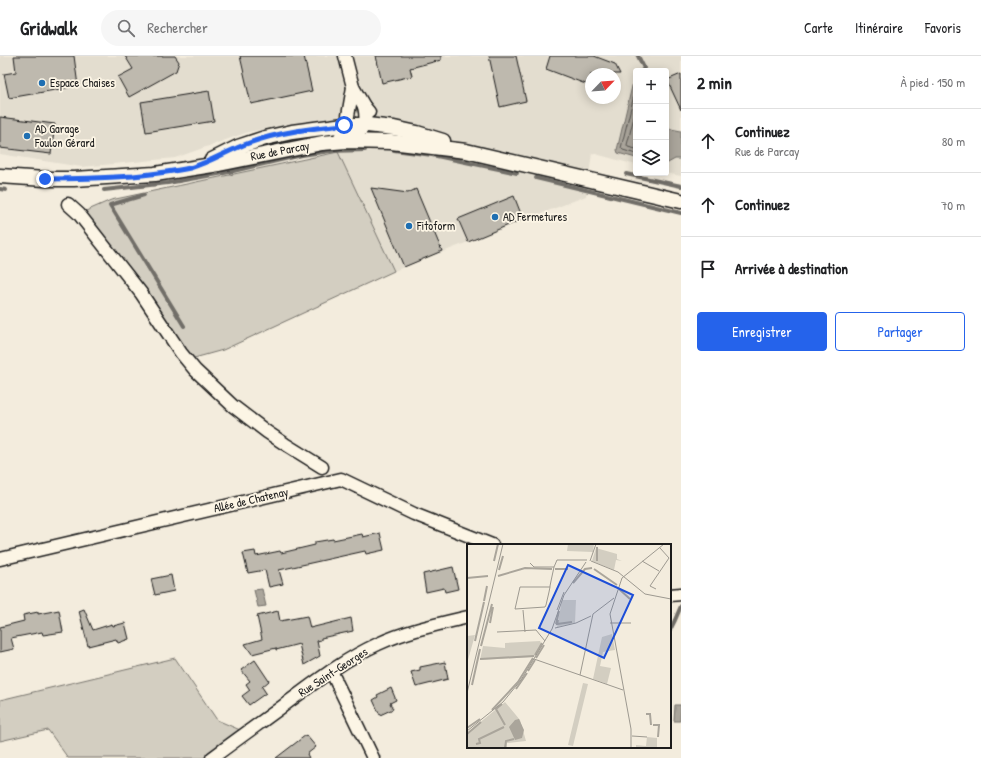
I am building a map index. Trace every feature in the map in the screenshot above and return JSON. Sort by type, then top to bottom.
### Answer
[{"type":"street","points":[[269,153],[307,140],[349,136],[353,125],[353,87],[345,56]]},
{"type":"street","points":[[353,87],[364,106],[377,121],[388,128]]},
{"type":"street","points":[[353,125],[366,114],[364,106]]},
{"type":"street","points":[[353,125],[375,141]]},
{"type":"street","name":"Rue de Parcay","points":[[190,168],[209,162],[238,147],[265,138],[292,132],[353,125],[388,128],[417,133],[466,151]]},
{"type":"street","name":"Rue de Parcay","points":[[190,168],[219,164],[322,143],[346,141],[391,142],[419,144],[466,151],[681,201]]},
{"type":"street","points":[[0,176],[74,179],[155,174],[190,168]]},
{"type":"street","points":[[68,204],[79,214],[141,293],[181,353],[195,370],[233,406],[267,432],[341,479],[414,514],[489,544]]},
{"type":"street","name":"Allée de Chatenay","points":[[0,559],[341,479]]},
{"type":"street","points":[[671,595],[681,594]]},
{"type":"street","name":"Rue Saint-Georges","points":[[212,758],[331,671],[355,656],[384,641],[416,630],[467,617]]},
{"type":"street","points":[[331,671],[373,758]]},
{"type":"shaded area","points":[[0,56],[681,56],[681,176],[669,174],[669,68],[633,68],[633,164],[592,153],[586,196],[394,271],[323,120],[248,132],[175,158],[82,167],[0,154]]},
{"type":"shaded area","points":[[338,152],[394,271],[223,350],[187,360],[79,214],[111,200]]},
{"type":"shaded area","points":[[175,658],[217,720],[247,733],[212,758],[68,758],[48,730],[0,741],[0,700]]},
{"type":"water","points":[[633,82],[633,157],[618,153],[617,150]]},
{"type":"water","points":[[669,129],[681,131],[681,159],[675,159],[669,162]]},
{"type":"water","points":[[262,589],[266,606],[258,607],[254,590]]},
{"type":"water","points":[[675,705],[681,705],[680,721],[674,721]]},
{"type":"building","name":"Espace Chaises","points":[[14,56],[74,56],[78,86],[9,98],[4,74],[16,72]]},
{"type":"building","points":[[125,56],[175,56],[179,62],[176,71],[129,97],[118,77],[133,69]]},
{"type":"building","points":[[240,56],[304,56],[312,91],[251,104]]},
{"type":"building","points":[[376,56],[441,56],[441,60],[410,68],[412,76],[382,83]]},
{"type":"building","points":[[489,56],[516,56],[526,101],[500,107]]},
{"type":"building","points":[[550,56],[594,56],[615,64],[617,68],[585,68],[585,84],[546,69]]},
{"type":"building","points":[[681,74],[681,110],[669,84],[669,79]]},
{"type":"building","points":[[209,91],[214,121],[146,132],[141,102]]},
{"type":"building","name":"AD Garage Foulon Gérard","points":[[0,117],[55,124],[51,154],[0,148]]},
{"type":"building","name":"Fitoform","points":[[371,188],[408,193],[416,189],[442,251],[404,267]]},
{"type":"building","name":"AD Fermetures","points":[[514,196],[523,219],[468,242],[458,219]]},
{"type":"building","points":[[380,533],[384,550],[366,554],[365,551],[279,570],[283,584],[269,587],[265,570],[248,573],[243,553],[255,551],[256,556],[280,551],[281,553],[315,545],[315,542],[362,534],[363,537]]},
{"type":"building","points":[[453,567],[458,589],[445,592],[444,588],[426,592],[423,574]]},
{"type":"building","points":[[171,575],[174,591],[155,595],[151,579]]},
{"type":"building","points":[[84,609],[93,630],[112,624],[113,626],[125,623],[129,639],[118,643],[116,639],[88,646],[79,611]]},
{"type":"building","points":[[59,610],[63,632],[43,635],[42,632],[11,638],[14,649],[0,652],[0,627],[24,621],[23,615]]},
{"type":"building","points":[[278,611],[280,621],[307,616],[310,628],[351,618],[353,631],[321,638],[321,640],[317,641],[320,656],[304,665],[299,644],[252,654],[245,644],[262,639],[257,616]]},
{"type":"building","points":[[255,660],[269,681],[262,687],[266,693],[249,705],[242,696],[250,690],[246,684],[250,681],[241,670]]},
{"type":"building","points":[[445,662],[448,679],[416,687],[411,672],[420,670],[420,667]]},
{"type":"building","points":[[391,688],[396,700],[390,703],[393,709],[380,715],[373,700],[378,697],[377,695]]},
{"type":"building","points":[[306,735],[316,747],[307,754],[309,758],[276,758]]},
{"type":"waterway","points":[[638,56],[644,68]]},
{"type":"waterway","points":[[104,190],[168,183],[229,172],[302,155],[330,151],[365,150]]},
{"type":"waterway","points":[[394,150],[432,155],[517,173]]},
{"type":"waterway","points":[[626,174],[681,186]]},
{"type":"waterway","points":[[536,178],[681,213]]},
{"type":"waterway","points":[[0,189],[6,190]]},
{"type":"waterway","points":[[144,195],[110,205],[184,326]]},
{"type":"waterway","points":[[671,628],[681,606]]},
{"type":"place","name":"Espace Chaises","points":[[42,83]]},
{"type":"place","name":"AD Garage Foulon Gérard","points":[[27,136]]},
{"type":"place","name":"AD Fermetures","points":[[495,217]]},
{"type":"place","name":"Fitoform","points":[[409,226]]},
{"type":"route","points":[[45,179],[74,179],[155,174],[190,168],[209,162],[238,147],[265,138],[292,132],[344,125]]}]
